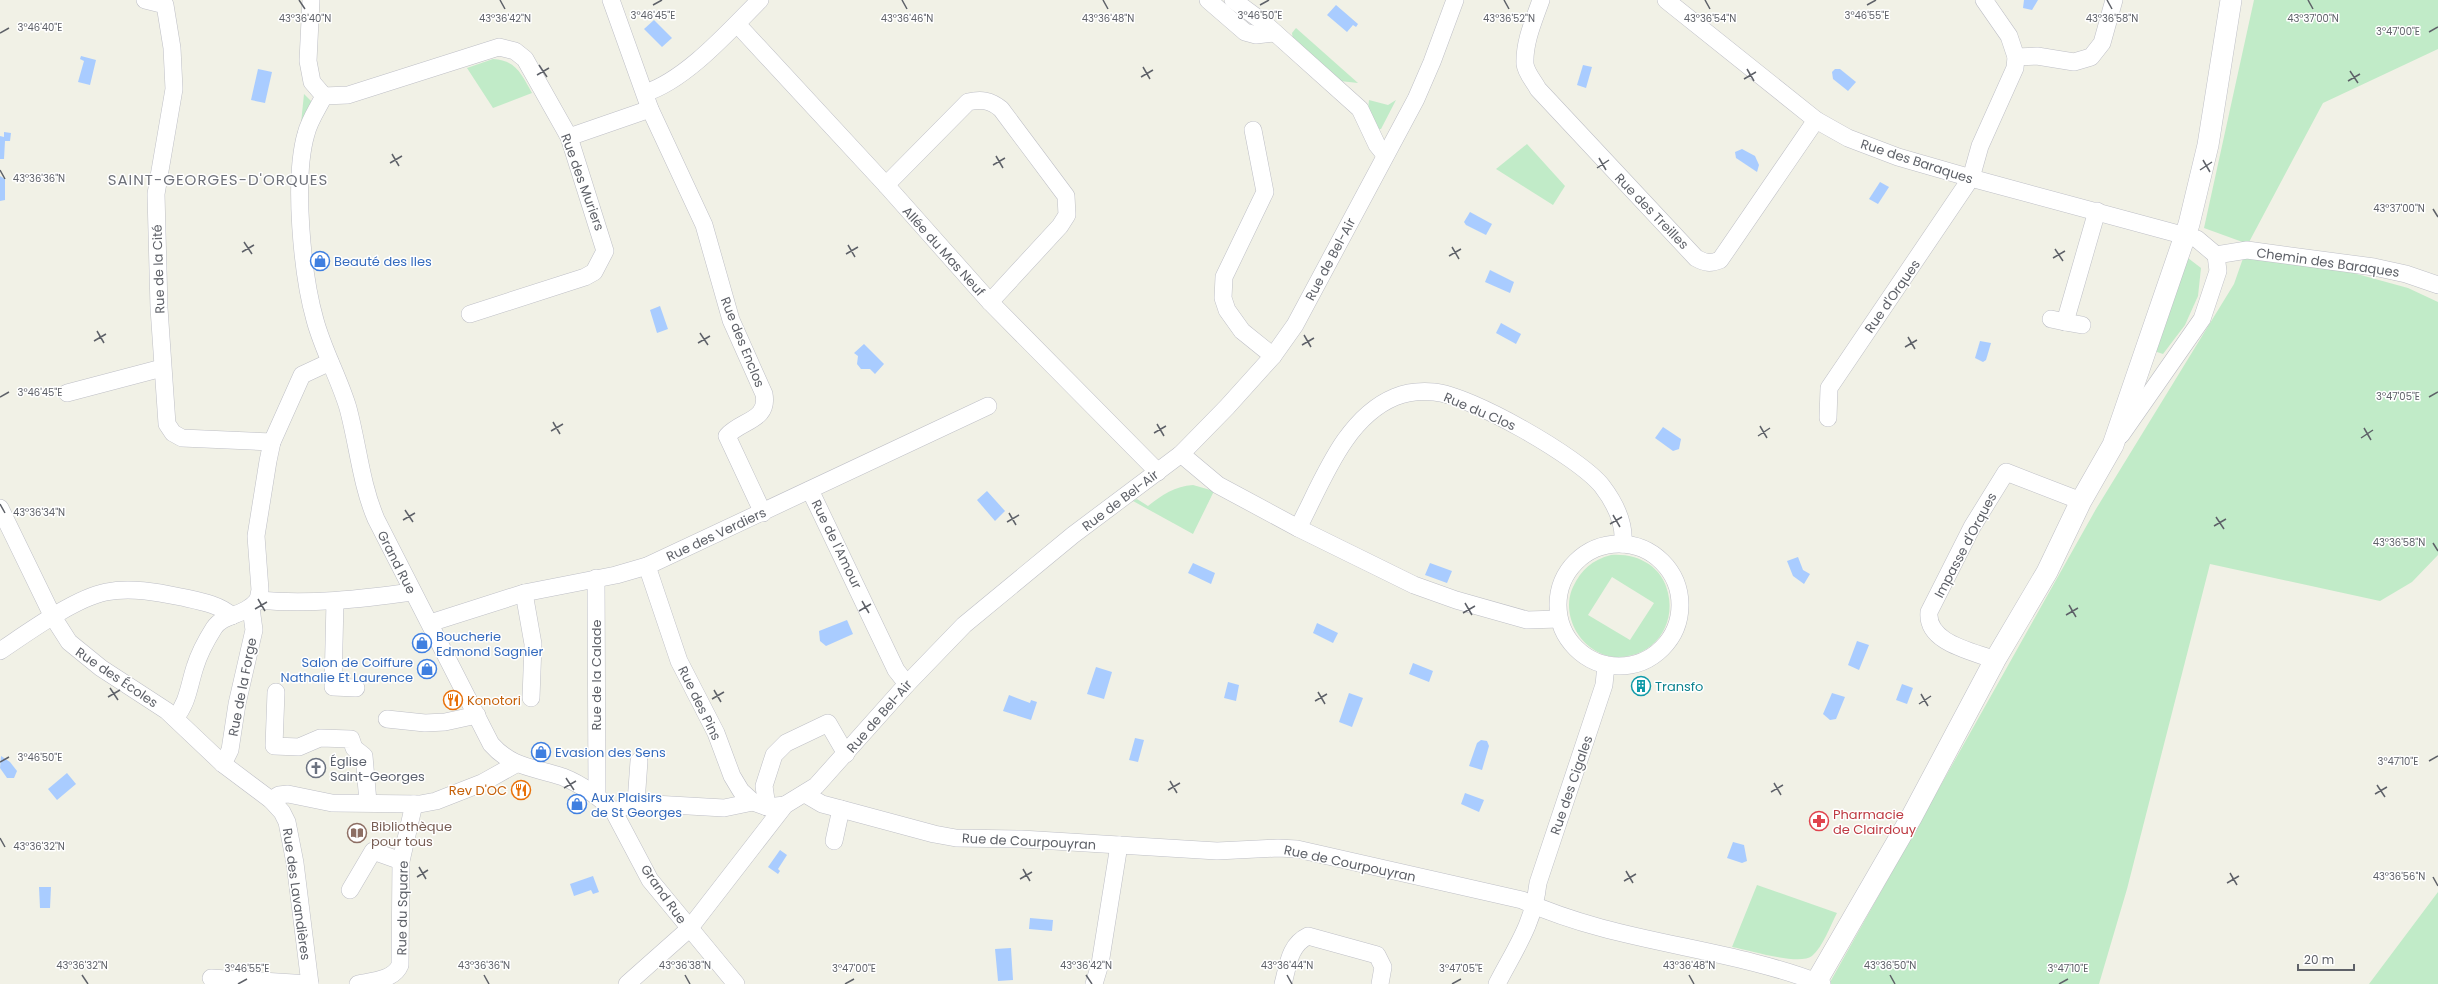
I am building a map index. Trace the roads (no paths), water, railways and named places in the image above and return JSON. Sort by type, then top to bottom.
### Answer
[{"type":"street","name":"Rue de la Cité","points":[[145,0],[165,5],[172,48],[174,89],[156,194],[165,418],[167,424],[178,437],[187,439],[272,442]]},
{"type":"street","points":[[311,0],[308,61],[312,82],[324,96]]},
{"type":"street","name":"Rue des Enclos","points":[[611,0],[650,110],[704,225],[731,320],[764,394],[766,403],[762,412],[732,431],[727,436],[763,512]]},
{"type":"street","points":[[645,93],[660,88],[680,75],[760,0]]},
{"type":"street","points":[[1208,0],[1245,32],[1256,35],[1275,32]]},
{"type":"street","points":[[1233,0],[1275,32],[1360,109],[1377,145],[1385,155]]},
{"type":"street","name":"Rue de Bel-Air","points":[[627,984],[689,929],[785,805],[805,794],[846,754],[907,684],[964,625],[1073,535],[1182,454],[1273,356],[1294,325],[1430,68],[1455,0]]},
{"type":"street","name":"Rue des Treilles","points":[[1541,0],[1528,37],[1525,64],[1530,77],[1538,89],[1624,182],[1696,258],[1704,262],[1711,264],[1720,260],[1816,120]]},
{"type":"street","name":"Rue des Baraques","points":[[1666,0],[1816,120],[1848,138],[1872,148],[1971,178],[2185,235],[2197,239],[2216,255]]},
{"type":"street","points":[[1984,0],[2010,36],[2016,57],[2037,56],[2074,62],[2091,57],[2102,43],[2114,0]]},
{"type":"street","points":[[2113,445],[2185,235],[2208,145],[2231,0]]},
{"type":"street","name":"Allée du Mas Neuf","points":[[736,24],[886,186],[990,302],[1158,472]]},
{"type":"street","name":"Rue des Muriers","points":[[324,96],[348,95],[488,49],[504,47],[515,51],[525,59],[569,137],[606,251],[601,264],[594,272],[586,277],[470,314]]},
{"type":"street","name":"Rue d'Orques","points":[[1828,418],[1829,388],[1971,178],[1980,146],[2011,79],[2016,57]]},
{"type":"street","name":"Grand Rue","points":[[324,96],[306,133],[301,176],[301,237],[315,320],[347,405],[356,436],[367,498],[412,592],[430,623],[491,744],[502,756],[516,764],[564,778],[597,796],[614,812],[650,880],[736,984]]},
{"type":"street","points":[[886,186],[964,104],[976,100],[984,100],[993,102],[1000,109],[1063,189],[1068,206],[1065,219],[1060,226],[990,302]]},
{"type":"street","points":[[569,137],[650,110]]},
{"type":"street","points":[[1254,130],[1265,192],[1224,277],[1223,298],[1227,310],[1242,331],[1273,356]]},
{"type":"street","points":[[2066,322],[2097,211]]},
{"type":"street","name":"Chemin des Baraques","points":[[2216,255],[2248,250],[2374,267],[2406,274],[2438,285]]},
{"type":"street","points":[[1818,983],[1911,818],[1995,660],[2047,572],[2081,501],[2113,445],[2202,319],[2218,271],[2216,255]]},
{"type":"street","name":"Rue de la Forge","points":[[223,764],[230,750],[237,704],[254,630],[254,604],[260,590],[256,536],[260,500],[272,442],[302,375],[330,362]]},
{"type":"street","points":[[66,392],[162,368]]},
{"type":"street","name":"Rue du Clos","points":[[1298,528],[1338,452],[1363,419],[1378,407],[1395,397],[1414,392],[1435,392],[1474,406],[1529,433],[1564,453],[1602,486],[1622,523],[1623,544]]},
{"type":"street","name":"Rue des Verdiers","points":[[430,623],[524,593],[616,575],[647,566],[988,406]]},
{"type":"street","points":[[1182,454],[1218,485],[1298,528],[1414,585],[1456,600],[1527,620],[1559,619]]},
{"type":"street","name":"Impasse d'Orques","points":[[1995,660],[1944,639],[1936,634],[1929,619],[1929,612],[1966,539],[2006,472],[2081,501]]},
{"type":"street","name":"Rue de l'Amour","points":[[810,490],[896,670],[907,684]]},
{"type":"street","name":"Rue des Écoles","points":[[0,508],[53,617],[61,631],[76,650],[175,718],[223,764],[274,803]]},
{"type":"street","points":[[1623,544],[1638,546],[1651,553],[1664,563],[1673,576],[1680,593],[1680,607],[1677,623],[1670,638],[1658,652],[1643,661],[1631,664],[1606,665],[1590,659],[1577,649],[1566,636],[1559,619],[1559,592],[1566,575],[1574,563],[1589,552],[1605,545],[1623,544]]},
{"type":"street","name":"Rue des Pins","points":[[647,566],[679,661],[716,733],[732,776],[741,791],[760,805]]},
{"type":"street","name":"Rue de la Calade","points":[[596,578],[597,796]]},
{"type":"street","points":[[0,651],[53,617],[106,592],[139,590],[198,601],[226,610],[227,617]]},
{"type":"street","points":[[175,718],[185,705],[195,665],[203,649],[215,626],[227,617],[254,604],[335,601],[412,592]]},
{"type":"street","points":[[524,593],[533,644],[531,698]]},
{"type":"street","points":[[335,601],[326,686],[356,688]]},
{"type":"street","name":"Rue des Cigales","points":[[1497,984],[1532,919],[1536,906],[1538,883],[1604,684],[1606,665]]},
{"type":"street","points":[[276,692],[274,746],[299,747],[320,738],[355,734],[354,748],[364,756],[368,802]]},
{"type":"street","points":[[387,719],[425,723],[445,722],[477,715]]},
{"type":"street","points":[[760,805],[764,786],[774,755],[786,743],[828,723],[846,754]]},
{"type":"street","points":[[636,803],[638,761]]},
{"type":"street","points":[[274,803],[279,795],[288,794],[332,803],[368,802],[417,804],[436,800],[482,783],[516,764]]},
{"type":"street","name":"Rue de Courpouyran","points":[[805,794],[822,804],[841,810],[934,834],[956,838],[1217,851],[1278,848],[1297,849],[1522,900],[1579,923],[1633,937],[1791,972],[1818,983]]},
{"type":"street","name":"Rue des Lavandières","points":[[274,803],[287,822],[290,836],[310,984]]},
{"type":"street","points":[[614,812],[636,803],[724,808],[760,805],[785,805]]},
{"type":"street","name":"Rue du Square","points":[[358,984],[392,975],[398,971],[400,965],[402,861],[417,804]]},
{"type":"street","points":[[834,841],[841,810]]},
{"type":"street","points":[[1094,984],[1100,964],[1119,845]]},
{"type":"street","points":[[350,890],[373,851],[402,861]]},
{"type":"street","points":[[1283,984],[1293,948],[1297,943],[1308,936],[1377,955],[1383,967],[1380,984]]},
{"type":"street","points":[[211,978],[310,984]]},
{"type":"water","points":[[2024,0],[2038,0],[2032,10],[2023,8]]},
{"type":"water","points":[[1336,5],[1358,24],[1356,27],[1353,25],[1347,32],[1327,15]]},
{"type":"water","points":[[654,20],[672,38],[662,47],[644,29]]},
{"type":"water","points":[[81,56],[96,60],[90,85],[78,82],[84,61],[80,59]]},
{"type":"water","points":[[1583,65],[1592,67],[1586,88],[1577,85]]},
{"type":"water","points":[[258,69],[272,72],[265,103],[251,100]]},
{"type":"water","points":[[1835,69],[1840,69],[1856,82],[1848,91],[1833,79],[1832,72]]},
{"type":"water","points":[[4,132],[11,133],[10,141],[5,141],[4,159],[0,159],[0,136],[4,137]]},
{"type":"water","points":[[1742,149],[1755,156],[1759,165],[1757,172],[1736,158],[1735,152]]},
{"type":"water","points":[[0,176],[5,179],[5,200],[0,201]]},
{"type":"water","points":[[1880,182],[1889,187],[1878,204],[1869,199]]},
{"type":"water","points":[[1470,212],[1492,224],[1486,235],[1466,225],[1464,222]]},
{"type":"water","points":[[1490,270],[1514,282],[1510,293],[1485,282]]},
{"type":"water","points":[[660,306],[668,329],[657,333],[650,310]]},
{"type":"water","points":[[1501,323],[1521,334],[1516,344],[1496,333]]},
{"type":"water","points":[[1980,341],[1991,343],[1986,360],[1983,362],[1975,358]]},
{"type":"water","points":[[864,344],[884,364],[875,374],[870,369],[861,369],[857,364],[858,356],[854,353]]},
{"type":"water","points":[[1663,427],[1681,439],[1679,449],[1673,451],[1655,438]]},
{"type":"water","points":[[987,491],[1005,511],[995,521],[977,500]]},
{"type":"water","points":[[1798,557],[1803,570],[1810,574],[1804,584],[1793,576],[1787,561]]},
{"type":"water","points":[[1193,563],[1215,573],[1211,584],[1188,573]]},
{"type":"water","points":[[1430,563],[1452,571],[1447,583],[1425,575]]},
{"type":"water","points":[[847,620],[853,634],[826,646],[820,641],[819,631]]},
{"type":"water","points":[[1317,623],[1338,633],[1333,643],[1313,633]]},
{"type":"water","points":[[1857,641],[1869,645],[1859,670],[1848,665]]},
{"type":"water","points":[[1413,663],[1433,671],[1429,682],[1409,674]]},
{"type":"water","points":[[1096,667],[1112,672],[1104,699],[1087,694]]},
{"type":"water","points":[[1228,682],[1239,685],[1236,701],[1224,698]]},
{"type":"water","points":[[1902,684],[1913,688],[1907,704],[1896,700]]},
{"type":"water","points":[[1349,693],[1363,698],[1352,727],[1339,722]]},
{"type":"water","points":[[1832,693],[1845,697],[1836,719],[1830,720],[1823,714]]},
{"type":"water","points":[[1009,695],[1030,703],[1031,700],[1037,702],[1031,720],[1003,711]]},
{"type":"water","points":[[1135,738],[1144,740],[1138,762],[1129,760]]},
{"type":"water","points":[[1481,740],[1487,741],[1489,746],[1482,770],[1469,766],[1477,743]]},
{"type":"water","points":[[1,756],[10,762],[17,771],[14,778],[7,778],[0,768]]},
{"type":"water","points":[[67,773],[76,784],[57,800],[48,789]]},
{"type":"water","points":[[1465,793],[1484,800],[1479,812],[1461,804]]},
{"type":"water","points":[[1733,842],[1744,845],[1747,861],[1742,863],[1727,858]]},
{"type":"water","points":[[780,850],[787,855],[778,869],[780,871],[778,874],[768,867]]},
{"type":"water","points":[[593,876],[599,892],[593,894],[591,890],[574,896],[570,884]]},
{"type":"water","points":[[39,887],[51,887],[50,908],[40,908]]},
{"type":"water","points":[[1030,918],[1053,920],[1052,931],[1029,929]]},
{"type":"water","points":[[1011,948],[1013,980],[998,981],[995,949]]},
{"type":"place","name":"Beauté des Iles","points":[[320,261]]},
{"type":"place","name":"Boucherie Edmond Sagnier","points":[[422,643]]},
{"type":"place","name":"Salon de Coiffure Nathalie Et Laurence","points":[[427,669]]},
{"type":"place","name":"Transfo","points":[[1641,686]]},
{"type":"place","name":"Konotori","points":[[453,700]]},
{"type":"place","name":"Evasion des Sens","points":[[541,752]]},
{"type":"place","name":"Église Saint-Georges","points":[[316,768]]},
{"type":"place","name":"Rev D'OC","points":[[521,790]]},
{"type":"place","name":"Aux Plaisirs de St Georges","points":[[577,804]]},
{"type":"place","name":"Pharmacie de Clairdouy","points":[[1819,821]]},
{"type":"place","name":"Bibliothèque pour tous","points":[[357,833]]},
{"type":"district","name":"SAINT-GEORGES-D'ORQUES","points":[[218,180]]}]
